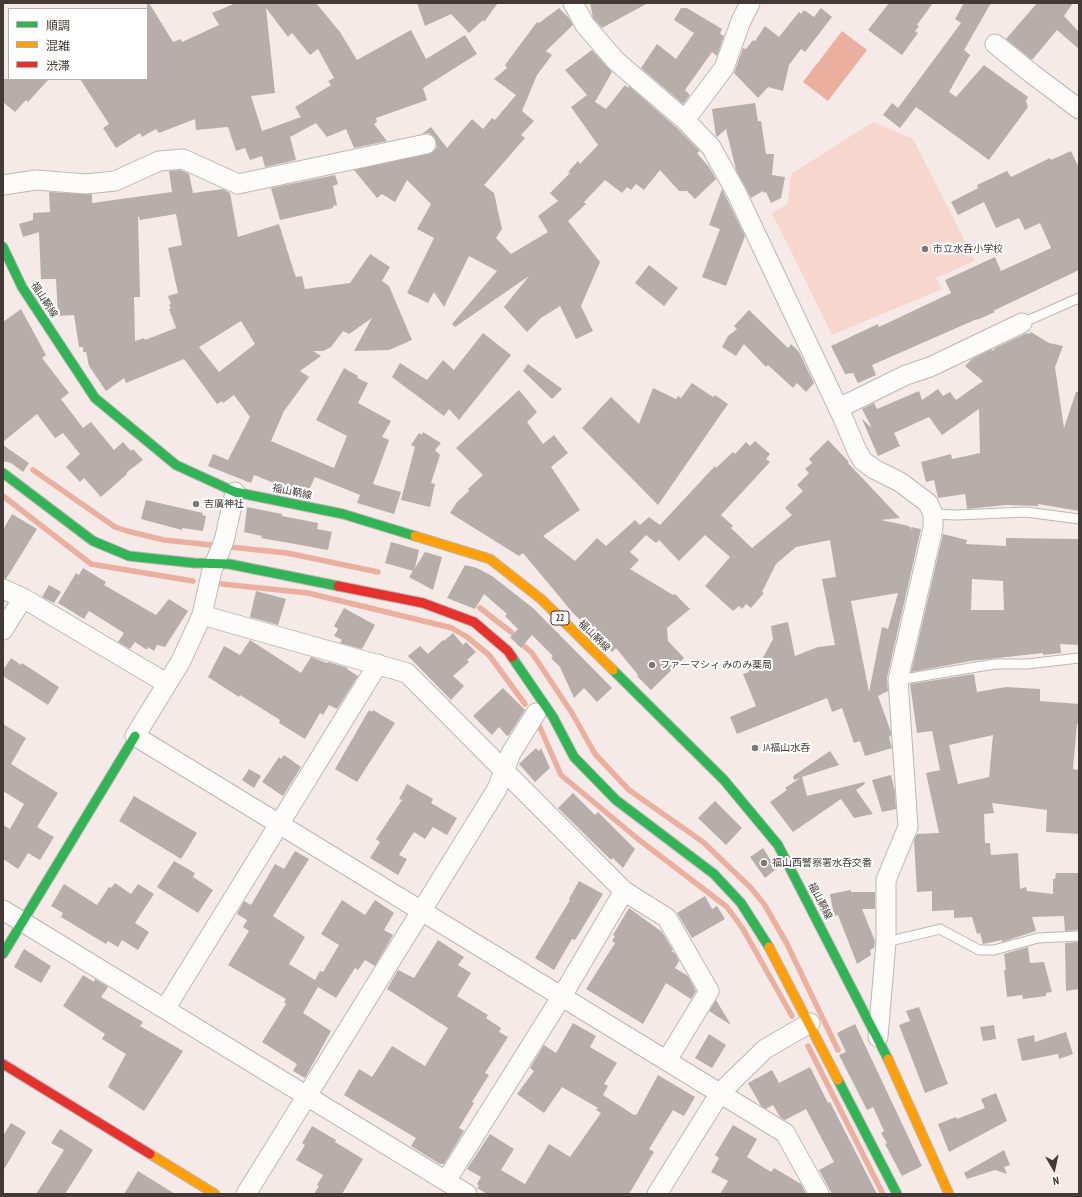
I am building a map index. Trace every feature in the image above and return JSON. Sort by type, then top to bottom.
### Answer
[{"type":"street","points":[[573,3],[585,25],[616,61],[685,120],[711,148],[736,192],[863,461],[874,469],[900,482],[928,503],[933,514],[933,528],[898,680],[908,827],[886,880],[886,942],[878,1037]]},
{"type":"street","points":[[685,120],[724,68],[741,21],[750,3]]},
{"type":"street","points":[[995,44],[1079,109]]},
{"type":"street","points":[[3,185],[36,180],[86,184],[115,181],[159,161],[183,159],[238,184],[426,144]]},
{"type":"street","name":"福山鞆線","points":[[3,247],[22,287],[95,398],[176,465],[235,492],[343,514],[490,559],[541,599],[724,780],[778,845],[878,1037],[949,1194]]},
{"type":"street","points":[[839,408],[906,375],[930,368],[1022,323]]},
{"type":"street","points":[[5,476],[93,542],[129,556],[194,563],[220,551]]},
{"type":"street","points":[[3,954],[166,683],[181,661],[202,615],[235,492]]},
{"type":"street","points":[[220,551],[229,564],[423,602],[474,622],[508,651],[552,717],[574,757],[616,800],[714,874],[741,902],[763,935],[810,1022],[897,1194]]},
{"type":"street","points":[[3,588],[24,598],[166,683]]},
{"type":"street","points":[[3,630],[24,598]]},
{"type":"street","points":[[202,615],[407,673],[624,891],[667,918],[709,991],[667,1060]]},
{"type":"street","points":[[165,1009],[378,664]]},
{"type":"street","points":[[246,1194],[497,789],[511,753],[539,716]]},
{"type":"street","points":[[135,736],[785,1133],[819,1194]]},
{"type":"street","points":[[446,1181],[562,996],[624,891]]},
{"type":"street","points":[[3,910],[467,1194]]},
{"type":"street","points":[[657,1194],[720,1093],[765,1049],[810,1022]]},
{"type":"street","points":[[3,1064],[215,1194]]},
{"type":"lane","points":[[1022,323],[1079,298]]},
{"type":"lane","points":[[933,514],[956,515],[1026,512],[1079,519]]},
{"type":"lane","points":[[497,642],[500,654],[512,674]]},
{"type":"lane","points":[[898,680],[995,664],[1027,664],[1079,658]]},
{"type":"lane","points":[[539,716],[574,757]]},
{"type":"lane","points":[[886,942],[940,928],[979,950],[994,950],[1038,938],[1079,936]]},
{"type":"shaded area","points":[[842,31],[867,50],[828,101],[803,82]]},
{"type":"shaded area","points":[[873,122],[913,139],[975,261],[936,278],[942,289],[832,335],[772,213],[788,204],[791,174]]},
{"type":"building","points":[[147,3],[149,3],[173,42],[181,39],[182,42],[219,25],[212,13],[236,3],[316,3],[340,32],[357,60],[411,30],[426,59],[465,35],[477,54],[423,88],[427,100],[376,118],[377,122],[374,124],[387,141],[354,148],[346,129],[327,137],[316,123],[290,137],[296,160],[265,167],[262,156],[250,160],[245,148],[236,151],[228,127],[196,130],[195,119],[159,133],[156,129],[142,137],[140,133],[116,148],[103,128],[109,124],[81,80],[148,80]],"holes":[[[266,8],[288,37],[292,33],[310,55],[318,49],[334,78],[328,81],[331,85],[295,107],[301,117],[262,131],[251,96],[275,93]]]},
{"type":"building","points":[[417,3],[498,3],[484,22],[483,20],[469,33],[451,14],[425,26]]},
{"type":"building","points":[[590,3],[648,3],[602,28],[593,18]]},
{"type":"building","points":[[889,3],[933,3],[917,25],[919,26],[915,31],[918,33],[902,55],[868,30]]},
{"type":"building","points":[[964,3],[991,3],[964,50],[970,55],[949,92],[956,97],[984,65],[1028,97],[1026,101],[1028,107],[989,160],[916,107],[900,128],[883,115],[892,103],[898,108],[961,23],[955,19]]},
{"type":"building","points":[[1037,3],[1073,3],[1064,16],[1079,32],[1079,49],[1057,30],[1032,60],[1006,39]]},
{"type":"building","points":[[559,8],[569,18],[573,25],[546,51],[552,55],[537,75],[522,111],[534,121],[521,135],[525,138],[484,185],[494,193],[502,229],[496,238],[511,254],[548,232],[538,216],[558,201],[550,193],[570,173],[568,172],[578,161],[580,164],[598,145],[571,107],[587,95],[565,70],[592,50],[612,72],[595,102],[606,109],[625,85],[628,88],[629,86],[677,128],[700,151],[697,153],[709,167],[716,179],[695,199],[687,191],[679,191],[660,170],[644,190],[636,184],[631,190],[627,187],[622,193],[605,180],[584,202],[586,204],[568,221],[600,262],[581,306],[593,331],[576,339],[560,306],[541,318],[527,332],[504,307],[529,276],[455,327],[452,324],[497,271],[469,256],[444,307],[434,292],[428,303],[407,293],[434,238],[417,229],[431,204],[407,180],[395,202],[382,194],[377,198],[354,170],[433,152],[437,147],[434,137],[429,133],[422,134],[431,127],[447,148],[472,119],[483,129],[492,118],[495,120],[516,95],[494,79],[507,68],[505,65],[537,22],[539,23]]},
{"type":"building","points":[[681,8],[687,8],[722,29],[720,34],[724,36],[717,56],[712,52],[685,90],[690,95],[683,104],[641,68],[657,44],[676,59],[694,33],[674,20]]},
{"type":"building","points":[[821,8],[832,17],[805,52],[801,49],[789,65],[783,91],[768,87],[758,98],[734,73],[743,48],[746,49],[753,40],[755,41],[765,26],[779,37],[799,12],[801,14],[804,10],[814,17]]},
{"type":"building","points":[[3,79],[48,80],[28,102],[26,100],[15,112],[3,102]]},
{"type":"building","points":[[755,103],[758,121],[761,121],[766,154],[774,154],[772,175],[785,177],[781,198],[771,203],[766,192],[764,193],[763,191],[751,198],[736,170],[726,129],[717,137],[716,136],[712,109]]},
{"type":"building","points":[[1071,151],[1079,168],[1079,270],[993,311],[995,312],[872,365],[876,375],[858,383],[853,373],[845,374],[831,346],[878,324],[879,327],[951,293],[945,280],[995,257],[1001,271],[1051,248],[1040,223],[1025,230],[1019,218],[996,228],[984,202],[958,215],[951,202],[978,188],[977,185],[1007,171],[1011,177],[1050,158],[1051,160]]},
{"type":"building","points":[[181,170],[189,174],[193,193],[223,189],[230,193],[238,237],[279,224],[296,277],[302,276],[305,289],[350,283],[370,254],[390,267],[382,281],[389,286],[412,340],[389,350],[354,351],[372,318],[349,334],[343,331],[331,347],[323,351],[313,351],[321,356],[300,371],[309,377],[284,411],[271,441],[334,468],[347,436],[316,420],[344,368],[358,376],[357,378],[368,383],[358,403],[391,421],[382,437],[389,440],[373,484],[401,492],[394,514],[357,503],[360,495],[315,477],[309,490],[297,485],[294,491],[254,475],[251,483],[208,466],[213,454],[228,460],[250,417],[234,395],[223,403],[222,401],[217,404],[184,359],[126,383],[124,378],[106,391],[89,366],[86,352],[83,352],[83,347],[79,347],[74,315],[58,316],[56,279],[41,279],[39,232],[23,237],[19,224],[33,220],[33,213],[50,212],[49,192],[92,194],[92,203],[172,192],[169,171]],"holes":[[[176,214],[182,245],[168,248],[178,293],[168,296],[171,304],[169,305],[171,308],[169,309],[176,328],[145,340],[144,338],[135,341],[134,297],[140,297],[138,215],[140,220]],[[241,321],[255,344],[219,372],[199,347]]]},
{"type":"building","points":[[335,175],[338,184],[333,186],[337,205],[333,206],[333,208],[280,220],[271,188]]},
{"type":"building","points":[[722,189],[745,236],[726,286],[702,277],[720,229],[709,225]]},
{"type":"building","points":[[649,265],[678,288],[664,306],[635,283]]},
{"type":"building","points":[[21,309],[46,355],[42,358],[69,393],[61,399],[83,428],[91,422],[114,450],[123,442],[131,451],[133,449],[143,460],[127,472],[127,474],[101,497],[84,478],[80,482],[66,467],[80,454],[63,433],[55,438],[37,414],[3,442],[3,322]]},
{"type":"building","points":[[749,310],[788,348],[791,344],[799,352],[814,383],[806,392],[797,383],[793,388],[768,365],[766,367],[744,344],[736,356],[722,347],[728,336],[737,329],[734,326]]},
{"type":"building","points":[[1031,332],[1049,343],[1063,346],[1055,367],[1064,428],[1076,392],[1079,392],[1079,511],[1038,504],[1038,506],[1006,505],[967,509],[965,494],[938,498],[934,480],[926,482],[921,462],[951,454],[952,459],[980,453],[979,409],[942,435],[929,417],[894,433],[900,446],[878,456],[862,419],[872,428],[862,409],[874,403],[877,409],[919,391],[922,400],[938,389],[943,396],[950,392],[956,400],[983,381],[965,366],[972,359],[992,349],[993,351],[995,348]]},
{"type":"building","points":[[483,333],[511,355],[459,420],[449,409],[444,416],[392,377],[400,363],[427,380],[443,360],[454,370]]},
{"type":"building","points":[[528,364],[562,389],[552,399],[523,371]]},
{"type":"building","points":[[692,383],[713,397],[715,395],[728,404],[658,505],[582,428],[611,397],[639,424],[653,388],[676,399],[678,396],[681,398]]},
{"type":"building","points":[[519,390],[537,412],[527,422],[543,444],[554,435],[568,453],[551,467],[580,510],[543,536],[575,561],[597,538],[606,546],[635,520],[640,525],[649,517],[660,525],[715,466],[716,468],[733,452],[735,454],[746,442],[750,446],[755,441],[770,454],[766,459],[770,462],[721,515],[733,526],[731,528],[752,548],[792,515],[785,508],[803,491],[797,485],[809,473],[805,469],[812,463],[809,459],[828,440],[900,518],[881,520],[909,526],[912,530],[911,527],[921,529],[887,678],[888,691],[878,696],[891,732],[891,736],[889,737],[892,748],[865,756],[860,741],[854,743],[842,708],[832,712],[827,698],[737,734],[730,717],[756,706],[743,674],[759,665],[773,639],[771,626],[788,622],[795,656],[818,647],[835,645],[822,579],[836,577],[830,540],[796,547],[776,564],[762,592],[764,593],[751,608],[746,604],[742,609],[739,606],[733,611],[705,586],[730,557],[705,535],[679,561],[659,540],[656,543],[646,535],[630,552],[639,560],[630,569],[673,595],[675,594],[690,609],[667,628],[668,641],[684,658],[651,690],[637,676],[638,675],[616,648],[612,652],[573,613],[523,553],[519,556],[450,513],[457,502],[469,491],[468,489],[483,475],[456,448]],"holes":[[[898,593],[888,629],[882,627],[869,692],[851,601]]]},
{"type":"building","points":[[423,432],[441,443],[435,450],[440,455],[431,483],[435,484],[430,507],[401,500],[415,447],[411,445],[419,433],[422,435]]},
{"type":"building","points":[[3,445],[29,463],[23,472],[11,463],[3,461]]},
{"type":"building","points":[[146,500],[203,513],[202,515],[206,516],[203,531],[182,528],[182,530],[141,519]]},
{"type":"building","points":[[247,507],[318,523],[317,529],[332,532],[328,550],[261,538],[262,536],[244,532]]},
{"type":"building","points":[[12,514],[37,529],[6,579],[3,578],[3,530]]},
{"type":"building","points":[[943,534],[967,540],[966,544],[1006,546],[1006,538],[1079,539],[1079,645],[1060,644],[1061,653],[1043,655],[1043,653],[971,661],[911,672]],"holes":[[[972,579],[1003,581],[1004,610],[971,610]]]},
{"type":"building","points":[[391,542],[419,550],[415,568],[425,552],[442,557],[433,590],[409,577],[413,571],[385,563]]},
{"type":"building","points":[[465,565],[477,568],[492,576],[533,608],[612,688],[597,702],[584,688],[574,698],[560,667],[551,658],[553,656],[532,635],[521,648],[510,637],[518,629],[505,616],[507,614],[484,594],[475,609],[447,598]]},
{"type":"building","points":[[83,568],[106,582],[104,585],[156,615],[169,599],[188,611],[165,647],[157,645],[154,651],[148,647],[147,650],[135,642],[130,649],[118,642],[124,633],[89,611],[84,619],[58,603],[76,573],[79,575]]},
{"type":"building","points":[[49,585],[61,592],[54,603],[42,597]]},
{"type":"building","points":[[256,591],[286,599],[278,625],[250,617]]},
{"type":"building","points":[[344,608],[375,625],[362,649],[340,643],[342,640],[334,636],[338,629],[334,626]]},
{"type":"building","points":[[453,633],[463,645],[466,642],[476,652],[467,660],[469,662],[453,676],[464,686],[451,700],[408,656],[420,646],[428,654]]},
{"type":"building","points":[[250,640],[301,673],[311,657],[348,668],[347,669],[358,676],[337,709],[329,705],[323,715],[320,713],[305,739],[279,723],[280,720],[240,695],[239,697],[208,677],[224,646],[240,655]]},
{"type":"building","points":[[11,658],[21,665],[22,663],[59,687],[48,705],[3,676],[3,670]]},
{"type":"building","points":[[974,674],[977,692],[1006,687],[1040,689],[1040,701],[1079,704],[1079,724],[1077,724],[1073,769],[1079,770],[1079,834],[1046,832],[1047,810],[992,803],[994,813],[984,814],[985,843],[990,843],[991,855],[1018,853],[1020,889],[1026,887],[1027,891],[1053,894],[1053,879],[1055,879],[1056,873],[1079,873],[1079,930],[1065,931],[1064,916],[1032,917],[1036,931],[1002,942],[1002,940],[983,944],[980,933],[977,934],[972,917],[954,918],[954,910],[932,911],[932,891],[917,892],[914,840],[917,834],[939,833],[926,773],[940,770],[932,731],[917,733],[910,684]],"holes":[[[993,735],[989,777],[958,784],[949,745]]]},
{"type":"building","points":[[503,688],[525,710],[509,735],[507,736],[499,727],[492,735],[473,716]]},
{"type":"building","points":[[369,710],[372,712],[373,710],[395,723],[357,782],[335,769]]},
{"type":"building","points":[[3,724],[26,738],[11,764],[58,793],[37,827],[54,837],[40,860],[28,853],[18,869],[3,859],[3,825],[10,829],[24,804],[3,791]]},
{"type":"building","points":[[536,748],[539,751],[541,748],[550,768],[535,782],[519,764]]},
{"type":"building","points":[[830,751],[839,765],[802,777],[807,796],[864,782],[865,784],[856,790],[873,814],[854,818],[841,799],[793,832],[770,802],[787,790],[785,788],[800,778],[794,780],[793,776]]},
{"type":"building","points":[[284,755],[301,767],[283,796],[262,782],[279,757],[281,759]]},
{"type":"building","points":[[249,769],[261,776],[254,788],[242,780]]},
{"type":"building","points":[[891,775],[895,792],[896,809],[882,812],[872,780]]},
{"type":"building","points":[[407,784],[433,799],[431,803],[457,818],[447,835],[433,827],[425,839],[414,832],[399,855],[407,859],[398,875],[370,858],[380,842],[376,839],[402,800],[399,799]]},
{"type":"building","points":[[573,793],[595,815],[598,812],[635,849],[623,868],[613,858],[611,860],[558,808]]},
{"type":"building","points":[[134,796],[197,833],[181,859],[119,821]]},
{"type":"building","points":[[715,801],[742,828],[726,845],[698,818]]},
{"type":"building","name":"福山西警察署水呑交番","points":[[763,848],[776,869],[765,878],[750,857]]},
{"type":"building","points":[[295,851],[309,859],[273,916],[305,937],[289,964],[315,980],[320,971],[323,972],[339,945],[321,934],[342,900],[365,915],[375,900],[394,913],[384,930],[393,935],[375,966],[365,960],[358,970],[355,968],[336,998],[318,987],[303,1013],[331,1031],[305,1078],[293,1071],[297,1064],[262,1042],[286,1004],[284,1002],[286,999],[228,965],[249,931],[243,927],[247,920],[237,914],[244,901],[251,905],[275,864],[284,869]]},
{"type":"building","points":[[174,861],[195,873],[193,877],[213,890],[198,913],[157,887]]},
{"type":"building","points":[[579,881],[603,894],[575,940],[572,939],[554,970],[535,958],[570,900],[569,899]]},
{"type":"building","points":[[115,883],[131,894],[138,884],[154,894],[135,923],[149,932],[138,950],[122,940],[118,947],[108,941],[106,944],[61,917],[63,913],[51,906],[64,884],[97,905],[109,887],[111,888]]},
{"type":"building","points":[[851,890],[851,892],[875,892],[875,909],[862,909],[875,941],[874,948],[870,950],[871,955],[857,964],[838,915],[834,916],[830,894]]},
{"type":"building","points":[[705,896],[712,909],[717,906],[725,919],[692,938],[677,913]]},
{"type":"building","points":[[629,908],[662,932],[673,950],[671,951],[675,953],[679,961],[675,968],[688,976],[696,991],[691,999],[666,983],[643,1024],[586,989],[615,943],[612,941],[615,936],[613,935]]},
{"type":"building","points":[[438,940],[464,957],[458,965],[471,973],[457,996],[488,1015],[486,1018],[501,1028],[499,1032],[508,1037],[485,1073],[489,1075],[472,1102],[474,1103],[459,1128],[464,1131],[444,1164],[440,1164],[411,1146],[416,1138],[344,1095],[359,1069],[372,1077],[392,1046],[425,1066],[448,1028],[387,989],[398,970],[414,978]]},
{"type":"building","points":[[1079,942],[1079,989],[1066,991],[1065,943]]},
{"type":"building","points":[[1028,947],[1030,963],[1044,962],[1052,992],[1046,993],[1046,996],[1023,999],[1022,995],[1007,997],[1004,954]]},
{"type":"building","points":[[24,949],[51,966],[41,983],[14,967]]},
{"type":"building","points":[[83,975],[94,982],[95,979],[108,987],[101,997],[143,1022],[140,1026],[183,1051],[144,1111],[108,1087],[126,1054],[102,1039],[105,1034],[63,1006]]},
{"type":"building","points":[[716,1000],[731,1025],[709,1011]]},
{"type":"building","points":[[919,1007],[948,1084],[925,1093],[899,1025],[910,1021],[906,1011]]},
{"type":"building","points":[[573,1023],[596,1036],[590,1047],[617,1063],[604,1084],[608,1086],[603,1095],[634,1115],[637,1114],[658,1075],[695,1097],[684,1116],[673,1110],[649,1149],[654,1152],[629,1194],[487,1194],[477,1188],[479,1186],[477,1184],[481,1177],[467,1169],[490,1134],[514,1149],[501,1170],[525,1184],[549,1144],[570,1157],[601,1113],[596,1110],[598,1108],[562,1087],[544,1113],[517,1094],[534,1071],[530,1068],[544,1045],[556,1053]]},
{"type":"building","points":[[855,1024],[922,1166],[902,1176],[885,1144],[887,1143],[881,1133],[884,1131],[873,1107],[867,1110],[839,1055],[846,1052],[837,1033]]},
{"type":"building","points":[[994,1025],[996,1039],[983,1041],[980,1027]]},
{"type":"building","points":[[1066,1032],[1073,1054],[1059,1059],[1058,1054],[1022,1061],[1017,1039],[1034,1035],[1035,1042]]},
{"type":"building","points":[[709,1034],[726,1045],[712,1068],[695,1058]]},
{"type":"building","points":[[810,1067],[828,1103],[830,1102],[877,1194],[832,1194],[819,1170],[834,1162],[806,1109],[785,1120],[780,1117],[773,1105],[766,1109],[761,1106],[748,1083],[772,1070],[779,1083]]},
{"type":"building","points":[[996,1093],[1007,1121],[949,1152],[938,1124],[956,1117],[957,1119],[985,1108],[981,1099]]},
{"type":"building","points":[[11,1123],[26,1132],[3,1171],[3,1136]]},
{"type":"building","points":[[733,1125],[757,1139],[747,1157],[771,1172],[774,1168],[801,1184],[806,1194],[720,1194],[728,1181],[711,1172],[719,1158],[715,1155]]},
{"type":"building","points":[[312,1126],[336,1140],[335,1142],[363,1159],[342,1194],[314,1194],[323,1175],[296,1160],[305,1145],[302,1143]]},
{"type":"building","points":[[60,1129],[93,1150],[65,1194],[36,1194],[64,1150],[51,1143]]},
{"type":"building","points":[[1004,1150],[1010,1165],[1004,1167],[1007,1174],[995,1170],[967,1179],[964,1173]]},
{"type":"building","points":[[138,1171],[175,1194],[124,1194]]},
{"type":"waterway","points":[[33,470],[115,527],[127,531],[164,540],[287,553],[378,572]]},
{"type":"waterway","points":[[3,496],[91,564],[193,581]]},
{"type":"waterway","points":[[222,584],[308,593],[452,628],[467,637],[489,655],[525,704]]},
{"type":"waterway","points":[[480,608],[511,632]]},
{"type":"waterway","points":[[525,647],[532,653],[572,713],[595,754],[629,790],[703,842],[751,888],[764,904],[786,942],[838,1050]]},
{"type":"waterway","points":[[538,723],[561,775],[638,839],[727,907],[743,929],[792,1016]]},
{"type":"waterway","points":[[808,1046],[883,1194]]},
{"type":"traffic: fast","points":[[3,247],[22,287],[95,398],[176,465],[235,492],[343,514],[415,536]]},
{"type":"traffic: fast","points":[[3,473],[93,541],[129,556],[194,563],[229,564],[338,586]]},
{"type":"traffic: fast","points":[[512,657],[553,717],[574,757],[616,800],[714,874],[741,903],[769,947]]},
{"type":"traffic: fast","points":[[613,670],[724,780],[778,845],[888,1059]]},
{"type":"traffic: fast","points":[[3,954],[135,736]]},
{"type":"traffic: fast","points":[[838,1080],[897,1194]]},
{"type":"traffic: slow","points":[[415,536],[490,559],[541,599],[613,670]]},
{"type":"traffic: slow","points":[[769,947],[838,1080]]},
{"type":"traffic: slow","points":[[888,1059],[949,1194]]},
{"type":"traffic: slow","points":[[150,1154],[215,1194]]},
{"type":"traffic: jam","points":[[338,586],[423,603],[474,622],[508,651],[512,657]]},
{"type":"traffic: jam","points":[[3,1064],[150,1154]]},
{"type":"place","name":"市立水呑小学校","points":[[925,249]]},
{"type":"place","name":"吉廣神社","points":[[196,504]]},
{"type":"place","name":"ファーマシィ みのみ薬局","points":[[652,665]]},
{"type":"place","name":"JA福山水呑","points":[[755,748]]},
{"type":"place","name":"福山西警察署水呑交番","points":[[764,863]]}]
